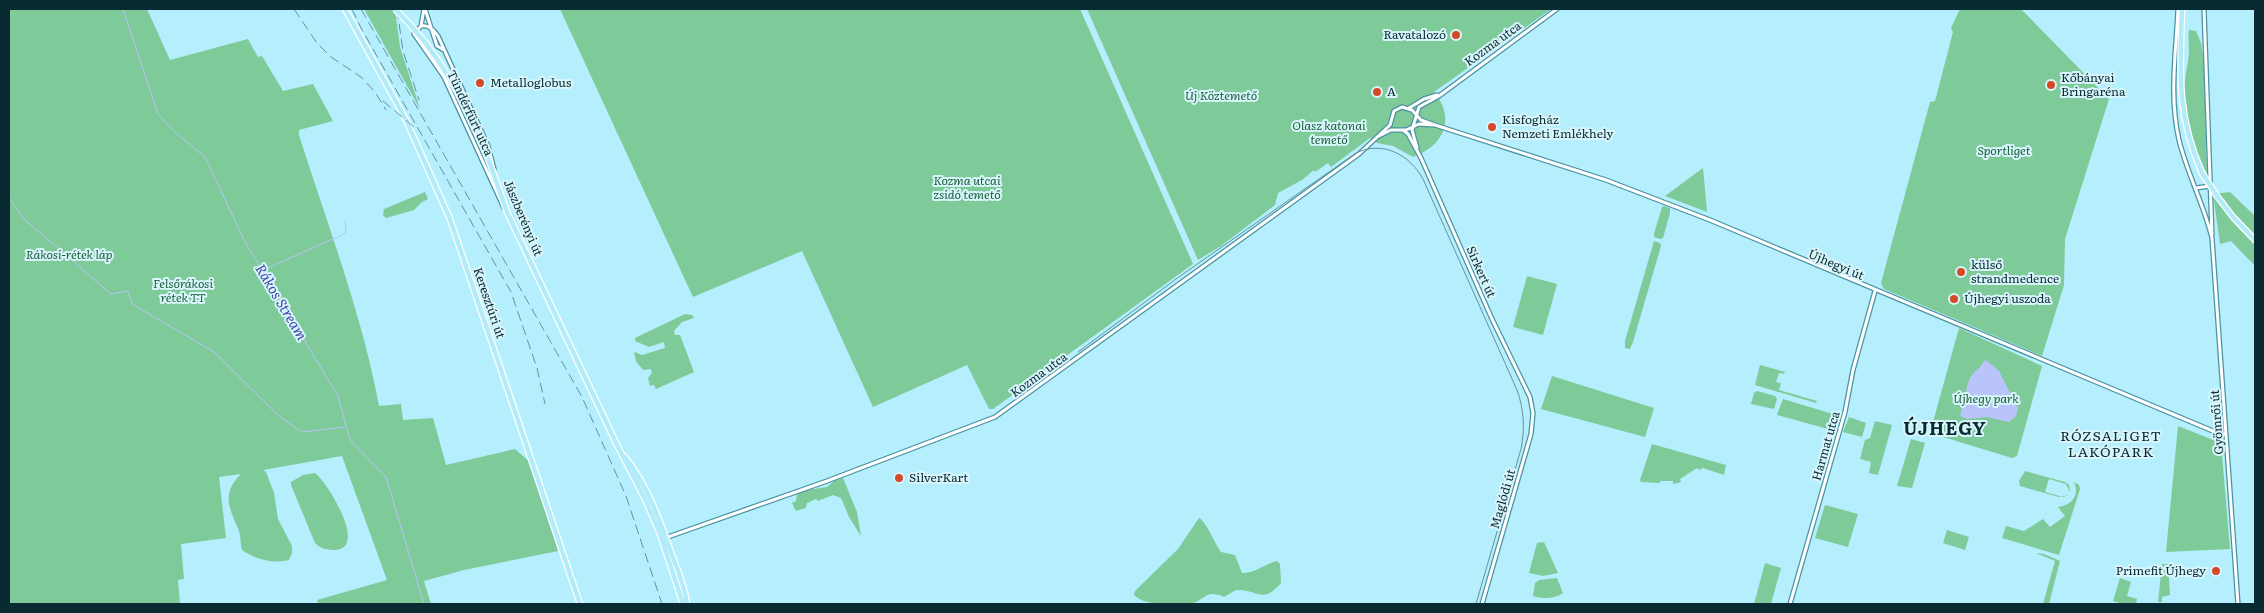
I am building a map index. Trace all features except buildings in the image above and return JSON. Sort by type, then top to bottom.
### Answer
[{"type":"main road","name":"Keresztúri út","points":[[344,9],[406,120],[450,219],[580,604]]},
{"type":"main road","name":"Jászberényi út","points":[[395,9],[419,33],[443,65],[464,104],[489,160],[507,212],[617,445],[639,477],[684,587],[685,604]]},
{"type":"main road","points":[[2180,9],[2179,70],[2182,108],[2189,140],[2202,173],[2217,196],[2233,217],[2255,240]]},
{"type":"street","name":"Tündérfürt utca","points":[[424,9],[421,26],[414,34],[444,77],[507,212]]},
{"type":"street","name":"Tündérfürt utca","points":[[424,9],[437,46],[444,50],[488,146],[498,184]]},
{"type":"street","name":"Kozma utca","points":[[1415,115],[1421,104],[1440,94],[1557,9]]},
{"type":"street","name":"Gyömrői út","points":[[2180,9],[2173,101],[2179,141],[2212,238]]},
{"type":"street","name":"Gyömrői út","points":[[2204,9],[2212,238],[2238,604]]},
{"type":"street","points":[[421,26],[426,25],[431,28]]},
{"type":"street","name":"Kozma utca","points":[[664,539],[827,481],[995,417],[1329,176],[1379,136],[1392,122],[1393,114],[1397,109],[1402,107],[1409,108],[1427,97],[1440,94]]},
{"type":"street","points":[[1392,122],[1398,129],[1403,130],[1412,126],[1416,120],[1415,115],[1409,108]]},
{"type":"street","name":"Újhegyi út","points":[[1415,115],[1435,125],[1606,180],[1710,220],[1875,291],[2102,383],[2220,434],[2226,434]]},
{"type":"street","name":"Újhegyi út","points":[[1412,126],[1422,124],[1435,125]]},
{"type":"street","name":"Sírkert út","points":[[1412,126],[1419,153],[1492,319],[1530,397]]},
{"type":"street","name":"Kozma utca","points":[[1379,136],[1398,129]]},
{"type":"street","name":"Sírkert út","points":[[1403,130],[1408,134],[1419,153]]},
{"type":"street","points":[[2196,188],[2210,186]]},
{"type":"street","name":"Harmat utca","points":[[1790,604],[1847,412],[1853,370],[1875,291]]},
{"type":"street","name":"Maglódi út","points":[[1482,604],[1530,434],[1533,413],[1530,397]]},
{"type":"green space","name":"Felsőrákosi rétek TT","points":[[9,9],[147,9],[170,60],[248,39],[258,57],[262,56],[283,91],[313,84],[333,121],[299,130],[299,135],[354,303],[379,406],[401,404],[403,420],[433,418],[446,465],[515,449],[531,463],[558,551],[464,570],[424,581],[431,604],[319,604],[317,600],[387,580],[342,456],[263,470],[266,472],[274,493],[278,519],[292,546],[289,560],[264,560],[242,550],[240,533],[232,515],[229,501],[231,488],[241,474],[219,477],[226,538],[181,544],[184,579],[178,580],[180,604],[9,604]]},
{"type":"green space","points":[[364,9],[395,9],[400,47],[420,109]]},
{"type":"green space","name":"Kozma utcai zsidó temető","points":[[560,9],[1080,9],[1193,264],[993,409],[989,409],[967,365],[873,407],[802,251],[693,297]]},
{"type":"green space","name":"Új Köztemető","points":[[1087,9],[1551,9],[1434,92],[1441,102],[1445,121],[1439,138],[1424,152],[1413,157],[1393,146],[1377,143],[1370,138],[1331,167],[1328,163],[1278,193],[1275,205],[1221,246],[1198,260]]},
{"type":"green space","name":"Sportliget","points":[[1960,9],[2021,9],[2109,99],[2065,239],[2064,285],[2042,356],[1884,289],[1881,283],[1930,102],[1935,101],[1953,32],[1951,28]]},
{"type":"green space","points":[[2189,30],[2196,31],[2201,43],[2204,64],[2207,173],[2194,146],[2184,101],[2189,53]]},
{"type":"green space","points":[[1703,168],[1707,212],[1665,196]]},
{"type":"green space","points":[[425,192],[428,199],[414,210],[386,218],[383,215],[384,209]]},
{"type":"green space","points":[[2230,192],[2255,216],[2255,266],[2231,241],[2220,244],[2213,194]]},
{"type":"green space","points":[[1662,207],[1670,208],[1670,213],[1663,238],[1660,239],[1654,237],[1654,234]]},
{"type":"green space","points":[[1654,241],[1660,243],[1661,246],[1633,342],[1630,349],[1625,348],[1625,341]]},
{"type":"green space","points":[[1527,276],[1557,284],[1543,335],[1513,327]]},
{"type":"green space","points":[[685,314],[692,315],[694,318],[682,322],[674,331],[675,335],[680,335],[694,372],[656,389],[654,385],[650,386],[648,378],[652,373],[651,369],[643,370],[636,361],[634,352],[642,355],[665,348],[664,342],[649,347],[635,341],[635,338]]},
{"type":"green space","name":"Újhegy park","points":[[1959,328],[2042,366],[2017,456],[2012,458],[1930,433]]},
{"type":"green space","points":[[1760,365],[1785,372],[1784,374],[1779,373],[1776,382],[1781,383],[1779,390],[1817,401],[1816,403],[1755,385]]},
{"type":"green space","points":[[1552,376],[1654,408],[1645,437],[1541,409]]},
{"type":"green space","points":[[1757,391],[1775,396],[1777,399],[1774,409],[1751,404],[1754,393]]},
{"type":"green space","points":[[1783,399],[1833,414],[1828,429],[1777,415]]},
{"type":"green space","points":[[1849,417],[1866,423],[1862,437],[1843,432]]},
{"type":"green space","points":[[1875,421],[1892,425],[1878,475],[1869,473],[1871,462],[1860,459],[1865,440],[1870,438]]},
{"type":"green space","points":[[2178,426],[2221,443],[2230,549],[2166,552]]},
{"type":"green space","points":[[1911,439],[1925,443],[1912,488],[1897,486]]},
{"type":"green space","points":[[1652,444],[1726,465],[1724,475],[1703,468],[1699,470],[1697,468],[1680,479],[1681,482],[1673,484],[1673,481],[1660,481],[1660,483],[1641,482],[1640,480]]},
{"type":"green space","points":[[2025,471],[2065,482],[2069,485],[2070,493],[2066,484],[2049,479],[2045,492],[2061,497],[2020,486],[2019,481]]},
{"type":"green space","points":[[315,473],[328,489],[343,516],[348,540],[343,547],[333,550],[321,548],[315,543],[291,485],[291,482],[303,475]]},
{"type":"green space","points":[[843,478],[857,512],[861,536],[849,517],[841,498],[833,495],[818,501],[816,499],[807,503],[806,508],[796,511],[792,503],[796,501],[797,493],[800,491],[827,487],[834,481]]},
{"type":"green space","points":[[2074,482],[2079,485],[2080,489],[2059,555],[2002,538],[2006,526],[2024,531],[2043,519],[2050,527],[2065,516],[2058,507],[2074,499],[2076,487]]},
{"type":"green space","points":[[1825,505],[1858,514],[1848,547],[1815,538]]},
{"type":"green space","points":[[1199,518],[1205,523],[1221,552],[1235,555],[1242,573],[1252,572],[1277,561],[1280,564],[1281,583],[1275,590],[1264,595],[1236,590],[1224,597],[1210,594],[1191,604],[1170,606],[1145,601],[1134,595],[1135,591],[1178,549]]},
{"type":"green space","points":[[1947,530],[1969,537],[1965,550],[1943,543]]},
{"type":"green space","points":[[1544,542],[1558,573],[1543,576],[1529,573],[1537,543]]},
{"type":"green space","points":[[2036,553],[2044,554],[2060,561],[2049,604],[2043,604],[2055,561]]},
{"type":"green space","points":[[1765,563],[1781,568],[1771,604],[1754,604]]},
{"type":"green space","points":[[2162,564],[2168,564],[2170,595],[2162,597],[2162,602],[2158,602]]},
{"type":"green space","points":[[1557,578],[1563,593],[1548,598],[1533,596],[1535,583],[1539,580]]},
{"type":"green space","points":[[2120,578],[2131,582],[2127,596],[2137,599],[2136,604],[2124,604],[2113,601]]},
{"type":"water","points":[[1986,360],[1999,371],[2018,408],[2016,416],[2009,422],[1987,417],[1967,419],[1960,416],[1962,407],[1965,405],[1966,390],[1971,376]]},
{"type":"waterway","name":"Rákos Stream","points":[[123,9],[158,114],[177,134],[205,157],[245,242],[338,396],[350,440],[386,477],[424,604]]},
{"type":"waterway","points":[[9,197],[23,218],[111,294],[128,291],[132,304],[214,352],[279,416],[302,432],[345,427]]},
{"type":"waterway","points":[[263,270],[342,235],[346,232],[345,222]]},
{"type":"tram line","points":[[1078,352],[1176,279],[1356,153],[1376,148],[1386,149],[1403,157],[1411,163],[1423,179],[1517,390],[1522,412],[1523,434],[1521,449],[1476,604]]},
{"type":"railway","points":[[294,9],[317,43],[331,57],[361,77],[375,92],[386,110]]},
{"type":"railway","points":[[352,9],[511,292],[537,368],[545,404]]},
{"type":"railway","points":[[361,9],[582,397],[626,496],[662,604]]},
{"type":"railway","points":[[397,9],[403,51],[419,100]]},
{"type":"railway","points":[[383,101],[414,127]]},
{"type":"place","name":"Ravatalozó","points":[[1456,35]]},
{"type":"place","name":"Metalloglobus","points":[[480,83]]},
{"type":"place","name":"Kőbányai Bringaréna","points":[[2051,85]]},
{"type":"place","name":"A","points":[[1377,92]]},
{"type":"place","name":"Kisfogház Nemzeti Emlékhely","points":[[1492,127]]},
{"type":"place","name":"külső strandmedence","points":[[1961,272]]},
{"type":"place","name":"Újhegyi uszoda","points":[[1954,299]]},
{"type":"place","name":"SilverKart","points":[[899,478]]},
{"type":"place","name":"Primefit Újhegy","points":[[2216,571]]},
{"type":"district","name":"ÚJHEGY","points":[[1945,429]]},
{"type":"district","name":"RÓZSALIGET LAKÓPARK","points":[[2111,444]]},
{"type":"park label","name":"Olasz katonai temető","points":[[1329,133]]},
{"type":"park label","name":"Rákosi-rétek láp","points":[[69,255]]}]
